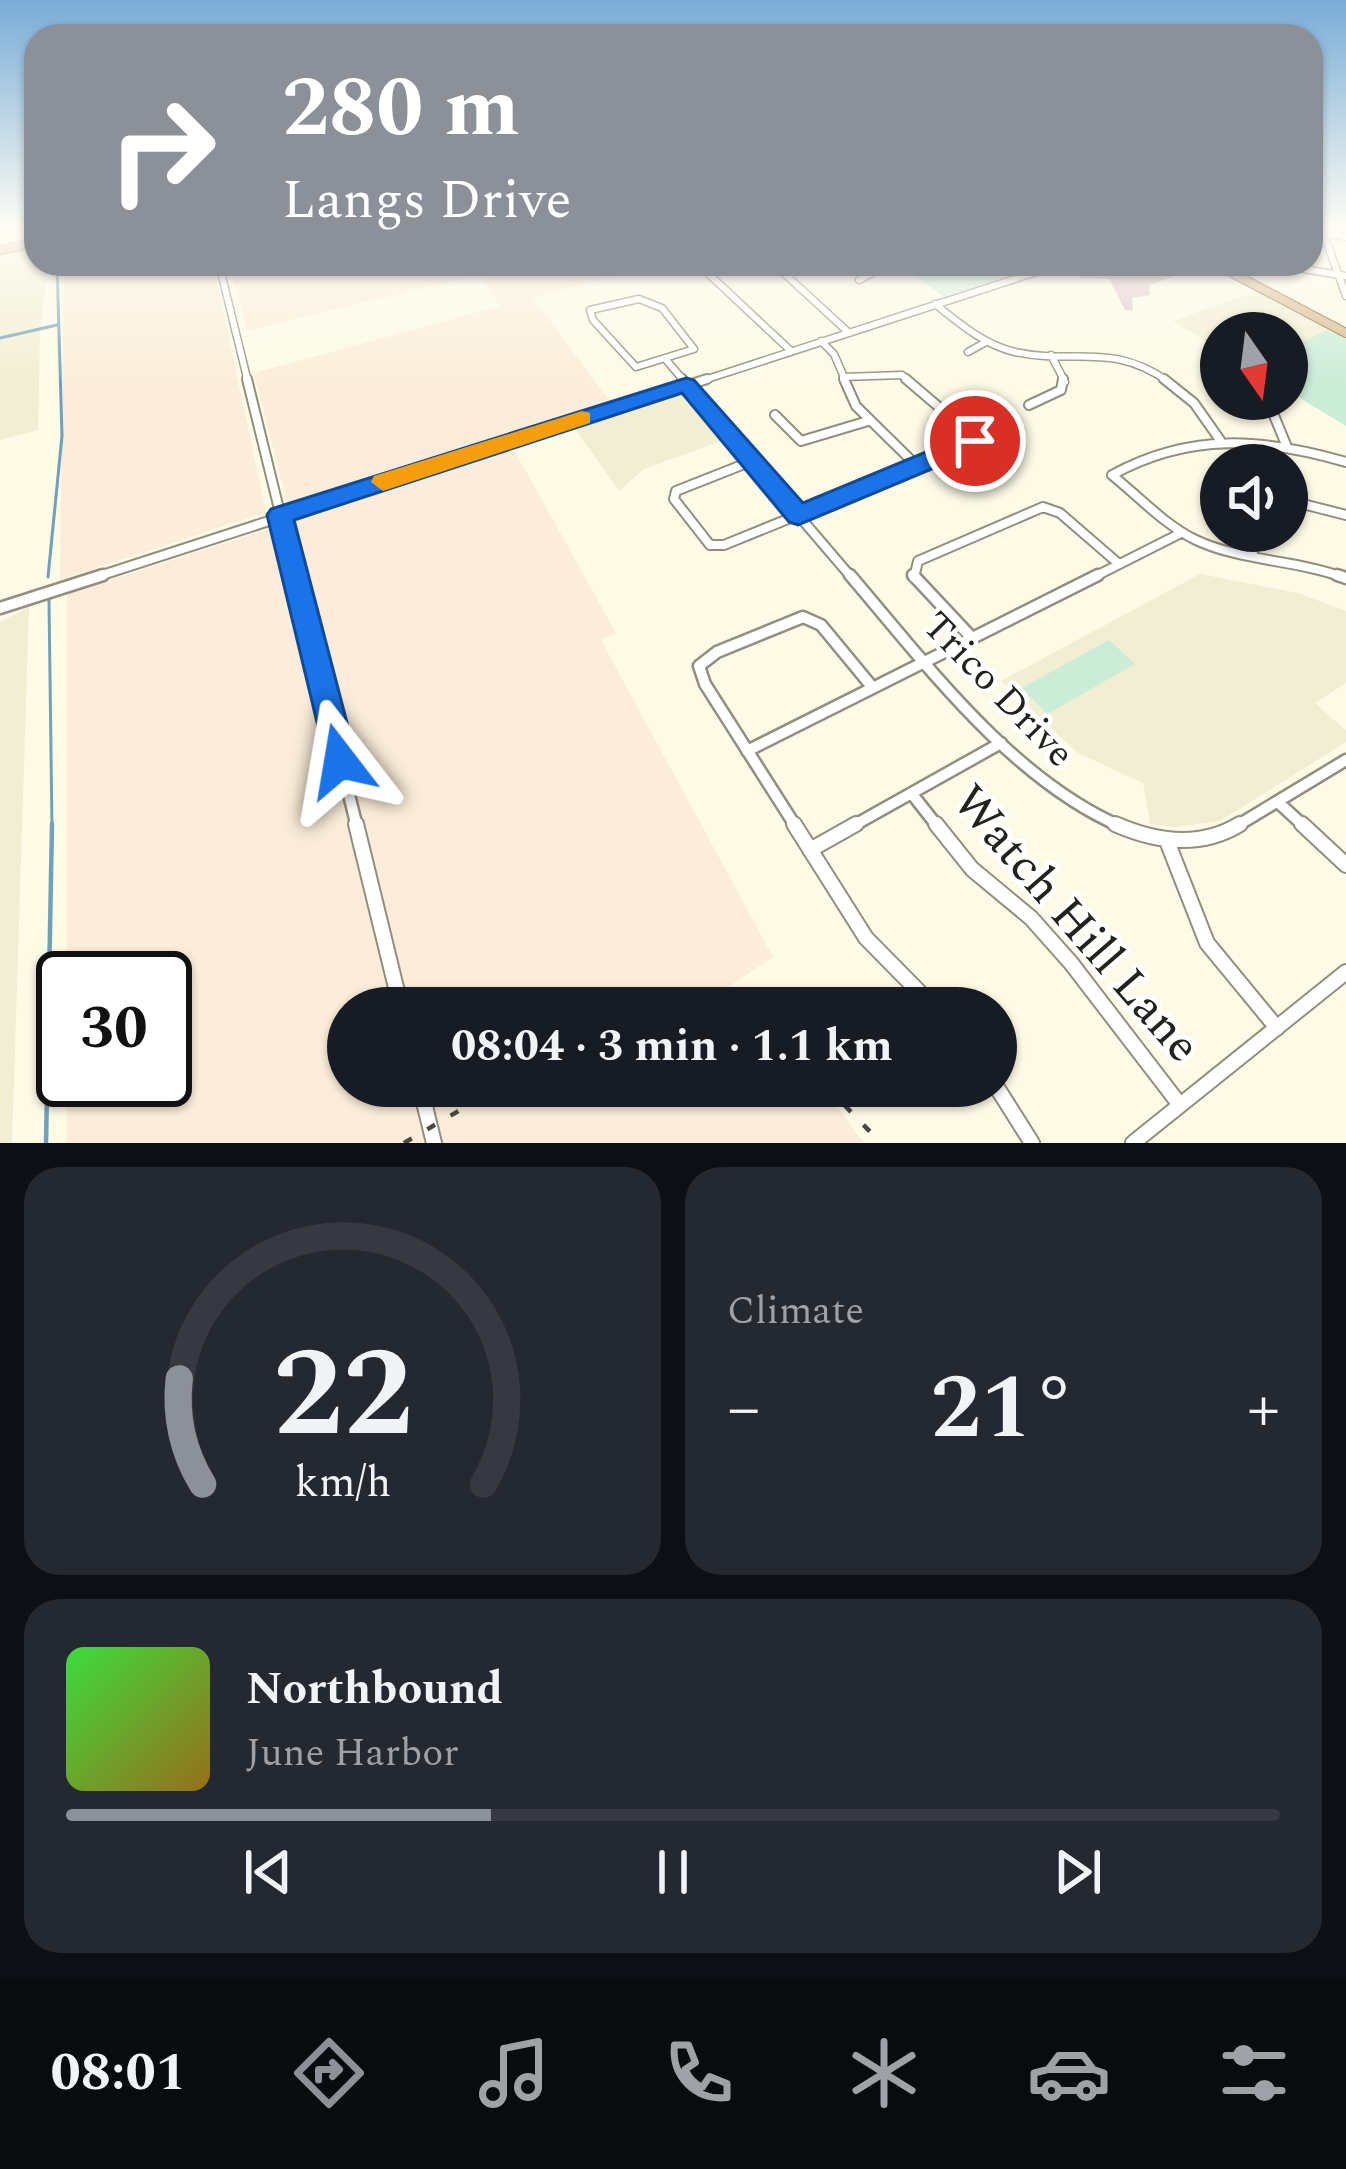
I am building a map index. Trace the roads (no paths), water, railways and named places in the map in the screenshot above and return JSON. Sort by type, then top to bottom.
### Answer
[{"type":"main road","points":[[1244,279],[1346,329]]},
{"type":"street","points":[[224,279],[396,987]]},
{"type":"street","points":[[714,279],[791,351]]},
{"type":"street","points":[[791,279],[848,332]]},
{"type":"street","points":[[0,608],[1013,279]]},
{"type":"street","points":[[634,296],[650,299],[694,349],[667,361],[636,368],[593,320],[590,310],[634,296]]},
{"type":"street","points":[[935,304],[986,342],[1021,354],[1099,356],[1155,373],[1197,401],[1220,440]]},
{"type":"street","points":[[821,341],[834,354],[851,399],[918,467]]},
{"type":"street","points":[[968,352],[986,342]]},
{"type":"street","points":[[1029,405],[1060,390],[1065,382],[1051,355]]},
{"type":"street","name":"Trico Drive","points":[[667,361],[925,663],[1001,743],[1052,790],[1082,810],[1167,841],[1232,832],[1346,760]]},
{"type":"street","points":[[752,461],[676,491],[674,500],[705,542],[724,545],[971,446],[974,437],[902,376],[843,377]]},
{"type":"street","points":[[775,415],[801,442],[868,421]]},
{"type":"street","points":[[1258,444],[1192,440],[1112,475],[1181,533],[1208,546],[1305,563],[1346,578]]},
{"type":"street","points":[[1308,452],[1346,462]]},
{"type":"street","points":[[1308,505],[1346,515]]},
{"type":"street","points":[[972,638],[914,578],[918,561],[1043,507],[1060,513],[1119,564]]},
{"type":"street","points":[[747,751],[1181,533]]},
{"type":"street","points":[[873,688],[813,619],[792,620],[716,652],[699,666],[699,674],[866,938],[914,987]]},
{"type":"street","points":[[810,850],[1001,743]]},
{"type":"street","name":"Watch Hill Lane","points":[[912,794],[971,869],[1031,918],[1071,963],[1180,1105]]},
{"type":"street","points":[[1280,803],[1346,865]]},
{"type":"street","points":[[1167,841],[1207,943],[1277,1028]]},
{"type":"street","points":[[1133,1143],[1346,972]]},
{"type":"street","points":[[425,1107],[434,1143]]},
{"type":"street","points":[[1009,1107],[1032,1143]]},
{"type":"waterway","points":[[48,577],[62,436],[57,279]]},
{"type":"waterway","points":[[0,338],[57,325]]},
{"type":"waterway","points":[[49,600],[52,825]]},
{"type":"waterway","points":[[46,1143],[52,825]]},
{"type":"railway","points":[[404,1143],[465,1107]]},
{"type":"railway","points":[[846,1107],[881,1143]]}]
